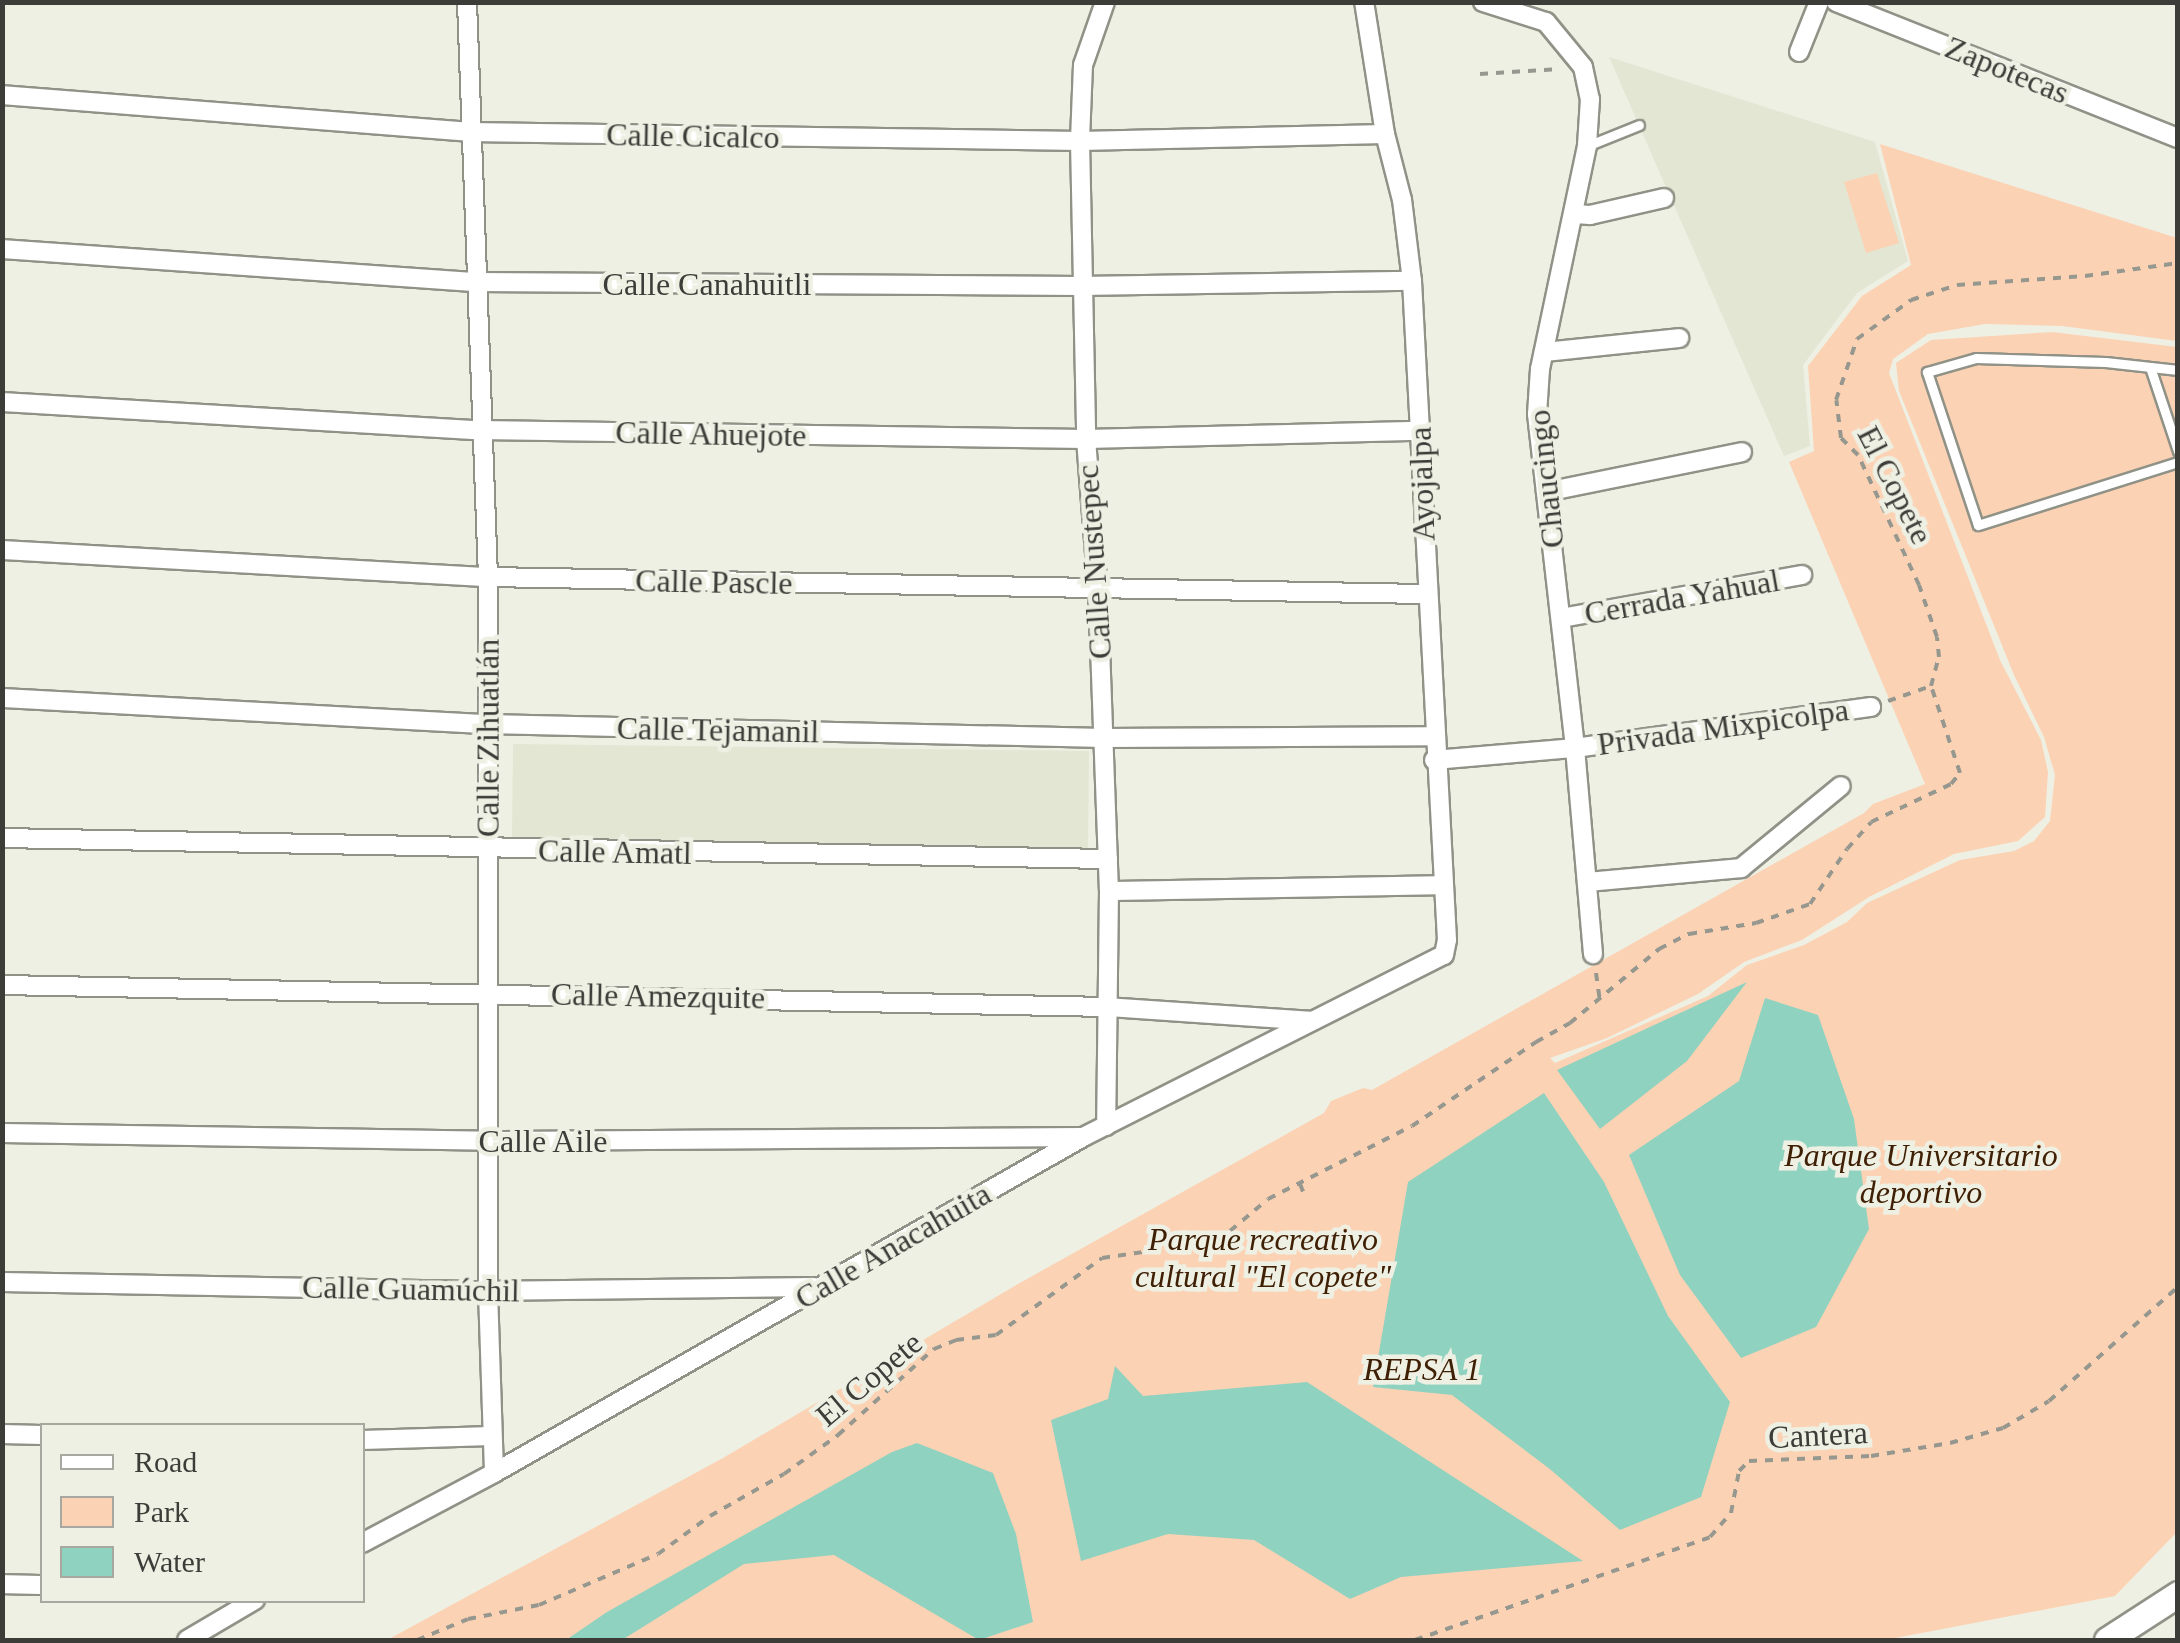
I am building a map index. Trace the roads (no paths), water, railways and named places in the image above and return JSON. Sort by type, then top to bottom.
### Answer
[{"type":"main road","points":[[2107,1640],[2178,1594]]},
{"type":"street","name":"Calle Zihuatlán","points":[[467,2],[488,576],[488,1291],[494,1474]]},
{"type":"street","name":"Calle Nustepec","points":[[1105,2],[1083,65],[1080,286],[1098,592],[1109,890],[1106,1126]]},
{"type":"street","name":"Ayojalpa","points":[[1364,2],[1385,134],[1402,200],[1412,281],[1434,760],[1447,940],[1444,955],[1431,964]]},
{"type":"street","name":"Chaucingo","points":[[1483,2],[1546,22],[1583,67],[1590,99],[1587,146],[1544,352],[1536,414],[1576,748],[1594,954]]},
{"type":"street","points":[[1799,52],[1819,2]]},
{"type":"street","name":"Zapotecas","points":[[1836,2],[2178,138]]},
{"type":"street","name":"Calle Cicalco","points":[[2,96],[469,132],[1080,141],[1385,134]]},
{"type":"street","points":[[1575,214],[1664,198]]},
{"type":"street","name":"Calle Canahuitli","points":[[2,249],[475,282],[1080,286],[1412,281]]},
{"type":"street","points":[[1544,352],[1679,338]]},
{"type":"street","name":"Calle Ahuejote","points":[[2,402],[480,430],[1086,439],[1420,431]]},
{"type":"street","points":[[1546,492],[1742,452]]},
{"type":"street","name":"Calle Pascle","points":[[2,550],[488,576],[1098,592],[1426,594]]},
{"type":"street","name":"Cerrada Yahual","points":[[1561,618],[1802,575]]},
{"type":"street","name":"Calle Tejamanil","points":[[2,698],[487,724],[1104,738],[1434,736]]},
{"type":"street","name":"Privada Mixpicolpa","points":[[1576,748],[1872,707]]},
{"type":"street","points":[[1434,760],[1576,748]]},
{"type":"street","points":[[1588,882],[1741,868],[1841,786]]},
{"type":"street","name":"Calle Amatl","points":[[2,838],[1108,859]]},
{"type":"street","points":[[1109,890],[1442,885]]},
{"type":"street","name":"Calle Anacahuita","points":[[365,1541],[494,1474],[1083,1138],[1431,964]]},
{"type":"street","name":"Calle Amezquite","points":[[2,985],[1108,1006],[1312,1021]]},
{"type":"street","name":"Calle Aile","points":[[2,1133],[489,1141],[1083,1138]]},
{"type":"street","name":"Calle Guamúchil","points":[[2,1282],[488,1291],[820,1288]]},
{"type":"street","points":[[2,1434],[40,1435]]},
{"type":"street","points":[[365,1440],[491,1436]]},
{"type":"street","points":[[2,1584],[40,1585]]},
{"type":"street","points":[[188,1640],[250,1603]]},
{"type":"lane","points":[[1587,146],[1639,125]]},
{"type":"lane","points":[[2178,370],[1976,358],[1928,372],[1978,525],[2178,462]]},
{"type":"lane","points":[[2150,367],[2178,451]]},
{"type":"water","points":[[1747,982],[1687,1061],[1600,1129],[1557,1070]]},
{"type":"water","points":[[1765,998],[1818,1015],[1854,1119],[1869,1229],[1816,1327],[1741,1358],[1680,1275],[1629,1155],[1739,1081]]},
{"type":"water","points":[[1544,1093],[1604,1182],[1668,1316],[1730,1402],[1701,1497],[1620,1530],[1551,1470],[1452,1395],[1373,1387],[1408,1182]]},
{"type":"water","points":[[1115,1366],[1143,1396],[1307,1382],[1583,1561],[1401,1577],[1350,1599],[1254,1540],[1168,1534],[1081,1561],[1051,1420],[1108,1399]]},
{"type":"water","points":[[917,1443],[993,1473],[1016,1534],[1033,1622],[979,1640],[834,1555],[744,1564],[622,1640],[566,1640],[607,1612],[892,1452]]},
{"type":"park label","name":"Parque Universitario deportivo","points":[[1921,1174]]},
{"type":"park label","name":"Parque recreativo cultural \"El copete\"","points":[[1263,1258]]},
{"type":"park label","name":"REPSA 1","points":[[1422,1369]]}]
